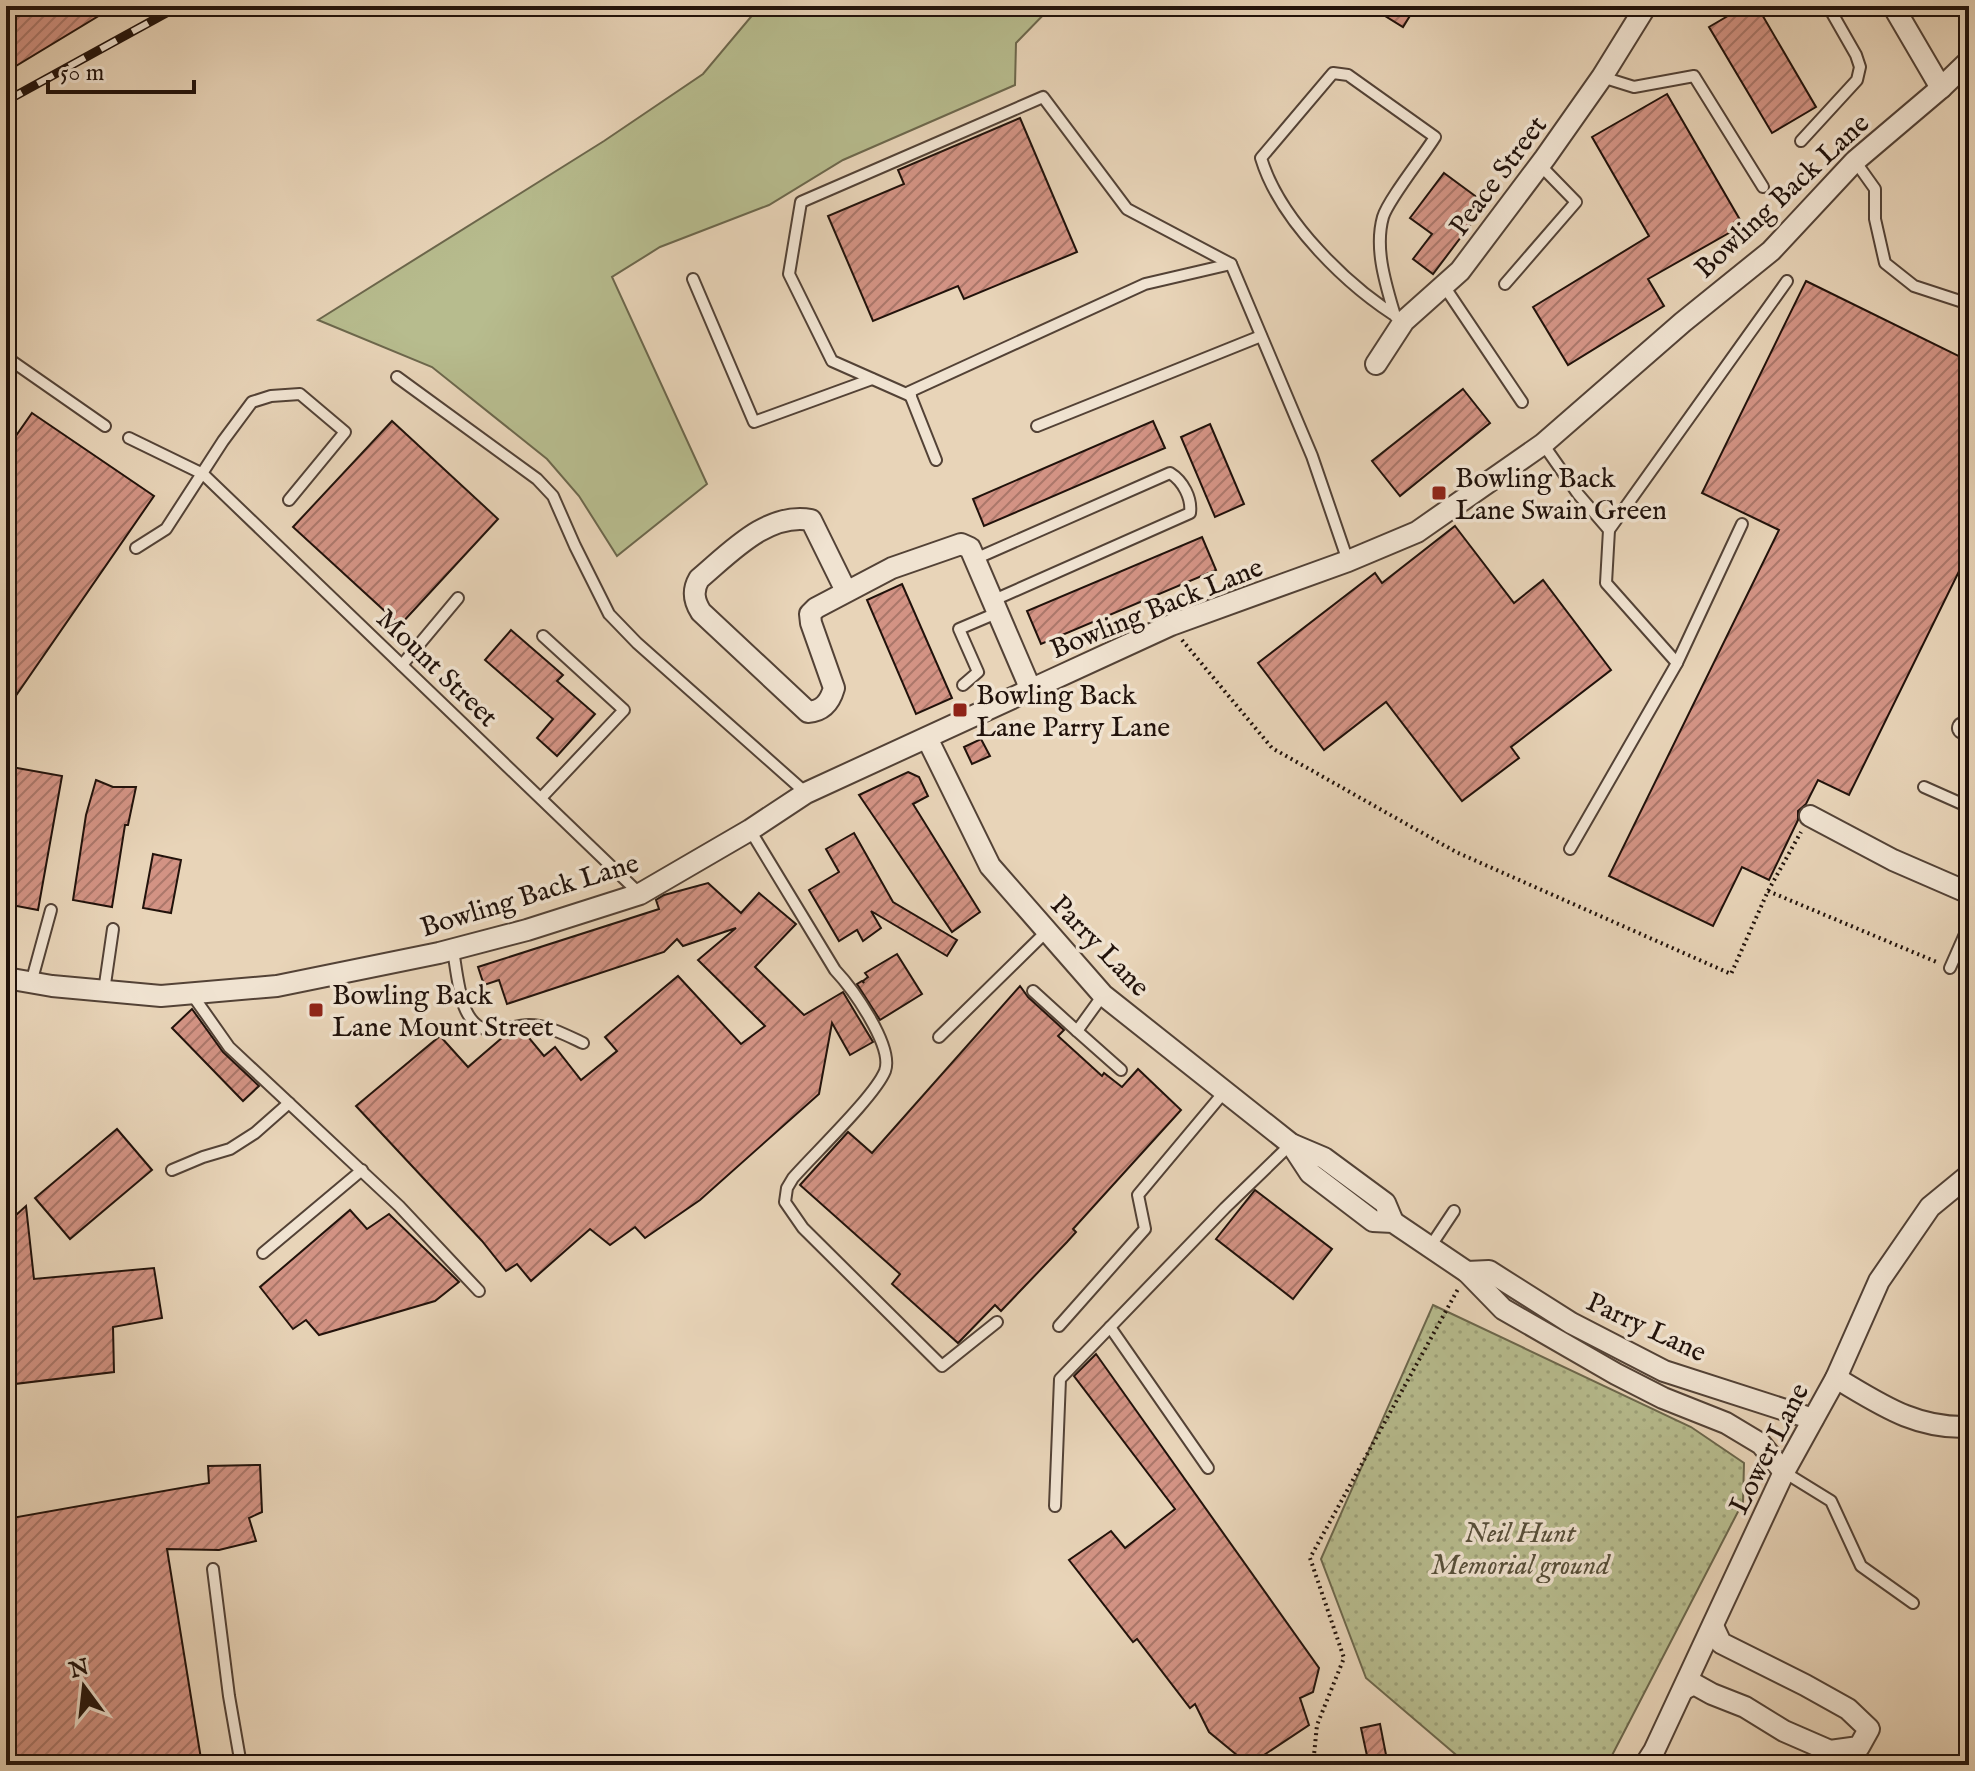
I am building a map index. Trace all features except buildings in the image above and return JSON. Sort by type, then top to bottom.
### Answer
[{"type":"street","name":"Peace Street","points":[[1376,364],[1400,319],[1460,271],[1540,165],[1602,77],[1646,6]]},
{"type":"street","points":[[1893,6],[1941,88]]},
{"type":"street","name":"Bowling Back Lane","points":[[6,978],[161,996],[277,986],[453,950],[527,930],[640,894],[750,830],[806,793],[1171,625],[1348,561],[1417,532],[1543,444],[1683,322],[1771,251],[1855,161],[1969,61]]},
{"type":"street","points":[[846,591],[811,520],[801,518],[787,518],[751,536],[699,579],[694,588],[701,612],[808,712],[817,712],[831,699],[834,688],[810,614],[846,591],[892,568],[961,544],[970,548],[1031,690]]},
{"type":"street","name":"Parry Lane","points":[[927,738],[990,866],[1103,995],[1291,1144],[1310,1173],[1373,1221],[1393,1222],[1467,1272],[1503,1309],[1564,1346],[1663,1398],[1726,1423],[1761,1444],[1784,1472]]},
{"type":"street","points":[[1810,816],[1893,860],[1969,893]]},
{"type":"street","name":"Lower Lane","points":[[1645,1765],[1684,1689],[1784,1472],[1836,1378],[1879,1281],[1930,1207],[1969,1175]]},
{"type":"street","name":"Parry Lane","points":[[1467,1272],[1489,1271],[1571,1323],[1664,1371],[1813,1419]]},
{"type":"street","points":[[1836,1378],[1918,1422],[1940,1427],[1969,1427]]},
{"type":"street","points":[[1684,1689],[1694,1684],[1830,1751],[1859,1747],[1869,1729],[1848,1709],[1721,1643],[1713,1626]]},
{"type":"lane","points":[[1801,141],[1857,80],[1860,67],[1828,6]]},
{"type":"lane","points":[[1333,73],[1348,75],[1435,137],[1384,214],[1380,238],[1383,271],[1400,319],[1354,286],[1284,209],[1261,158],[1333,73]]},
{"type":"lane","points":[[1602,77],[1634,87],[1694,76],[1763,187]]},
{"type":"lane","points":[[911,396],[832,361],[789,274],[801,202],[1043,97],[1127,209],[1231,264],[1312,456],[1348,561]]},
{"type":"lane","points":[[1855,161],[1875,189],[1875,219],[1885,263],[1914,286],[1969,304]]},
{"type":"lane","points":[[1505,284],[1576,202],[1540,165]]},
{"type":"lane","points":[[936,460],[909,392],[1145,284],[1231,264]]},
{"type":"lane","points":[[693,279],[754,422],[872,379]]},
{"type":"lane","points":[[1677,663],[1606,583],[1609,530],[1787,281]]},
{"type":"lane","points":[[1444,286],[1522,402]]},
{"type":"lane","points":[[1037,426],[1261,336]]},
{"type":"lane","points":[[6,357],[105,426]]},
{"type":"lane","points":[[397,377],[537,479],[553,496],[609,614],[806,793]]},
{"type":"lane","points":[[136,548],[166,529],[252,402],[271,396],[300,394],[345,432],[289,500]]},
{"type":"lane","name":"Mount Street","points":[[129,438],[203,474],[640,894]]},
{"type":"lane","points":[[1543,444],[1578,494],[1609,530]]},
{"type":"lane","points":[[963,685],[978,672],[959,629],[997,606],[1190,513],[1191,505],[1182,483],[1170,473],[975,559]]},
{"type":"lane","points":[[1570,849],[1677,663],[1742,524]]},
{"type":"lane","points":[[402,665],[458,598]]},
{"type":"lane","points":[[541,798],[624,710],[543,636]]},
{"type":"lane","points":[[1924,787],[1969,807]]},
{"type":"lane","points":[[750,830],[886,1049],[885,1070],[871,1092],[793,1178],[787,1188],[785,1202],[803,1228],[942,1366],[997,1322]]},
{"type":"lane","points":[[31,983],[51,910]]},
{"type":"lane","points":[[1950,968],[1969,925]]},
{"type":"lane","points":[[104,991],[113,929]]},
{"type":"lane","points":[[939,1037],[1047,931]]},
{"type":"lane","points":[[453,950],[465,1008],[479,1026],[497,1032],[530,1025],[558,1031],[583,1043]]},
{"type":"lane","points":[[1033,991],[1121,1070]]},
{"type":"lane","points":[[191,993],[229,1047],[362,1170],[479,1291]]},
{"type":"lane","points":[[1077,1031],[1103,995]]},
{"type":"lane","points":[[1059,1326],[1145,1229],[1138,1195],[1225,1091]]},
{"type":"lane","points":[[172,1170],[230,1149],[255,1133],[289,1103]]},
{"type":"lane","points":[[1055,1506],[1060,1379],[1291,1144]]},
{"type":"lane","points":[[263,1253],[362,1170]]},
{"type":"lane","points":[[1430,1247],[1454,1211]]},
{"type":"lane","points":[[1110,1327],[1208,1468]]},
{"type":"lane","points":[[1784,1472],[1831,1501],[1861,1566],[1913,1603]]},
{"type":"lane","points":[[213,1569],[241,1765]]},
{"type":"path","points":[[1171,625],[1272,748],[1456,852],[1731,974],[1768,891],[1810,816]]},
{"type":"path","points":[[1768,891],[1950,968]]},
{"type":"path","points":[[1313,1765],[1317,1725],[1344,1658],[1310,1558],[1467,1272]]},
{"type":"green space","points":[[760,6],[1052,6],[1016,43],[1015,85],[843,160],[769,205],[660,247],[612,277],[707,484],[617,556],[579,496],[547,459],[432,367],[318,320],[604,141],[703,74]]},
{"type":"green space","name":"Neil Hunt Memorial ground","points":[[1433,1305],[1691,1427],[1744,1463],[1743,1502],[1607,1765],[1468,1765],[1366,1678],[1321,1559]]},
{"type":"railway","points":[[6,101],[179,6]]},
{"type":"place","name":"Bowling Back Lane Swain Green","points":[[1439,493]]},
{"type":"place","name":"Bowling Back Lane Parry Lane","points":[[960,710]]},
{"type":"place","name":"Bowling Back Lane Mount Street","points":[[316,1010]]}]
